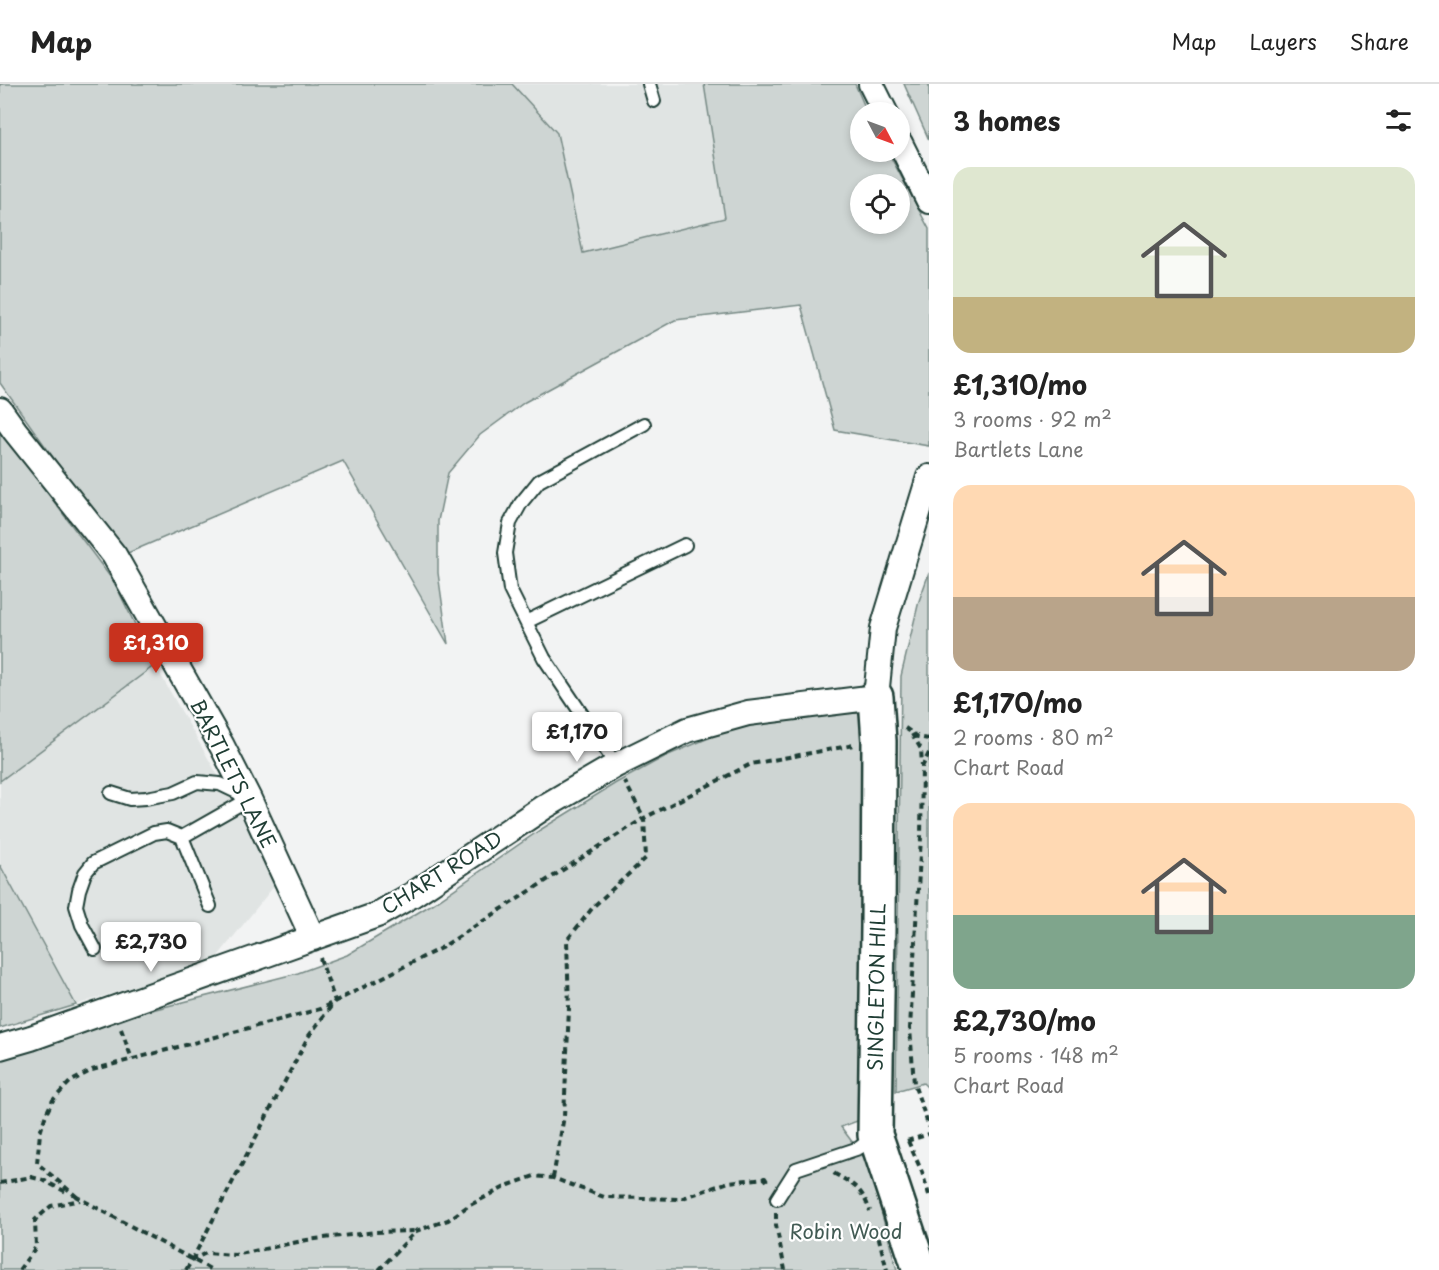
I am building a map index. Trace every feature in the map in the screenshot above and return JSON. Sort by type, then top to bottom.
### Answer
[{"type":"street","points":[[871,84],[880,102]]},
{"type":"street","points":[[910,162],[929,201]]},
{"type":"street","name":"BARTLETS LANE","points":[[0,410],[114,555],[222,746],[313,938]]},
{"type":"street","points":[[876,697],[884,628],[929,477]]},
{"type":"street","name":"SINGLETON HILL","points":[[876,697],[879,741],[875,1135],[920,1270]]},
{"type":"street","name":"CHART ROAD","points":[[0,1047],[377,915],[412,895],[544,807],[616,765],[687,730],[748,713],[876,697]]},
{"type":"lane","points":[[649,84],[654,101]]},
{"type":"lane","points":[[616,765],[544,658],[510,590],[505,553],[510,523],[522,502],[539,481],[644,424]]},
{"type":"lane","points":[[526,622],[685,545]]},
{"type":"lane","points":[[111,793],[130,799],[146,798],[173,793],[197,782],[220,784],[249,799]]},
{"type":"lane","points":[[182,837],[249,799]]},
{"type":"lane","points":[[95,949],[82,925],[76,906],[85,873],[93,863],[154,833],[167,831],[182,837],[210,906]]},
{"type":"lane","points":[[777,1200],[796,1169],[859,1148],[875,1135]]},
{"type":"path","points":[[912,733],[921,749],[922,767],[921,837],[910,1028],[914,1084],[929,1127]]},
{"type":"path","points":[[79,1198],[37,1163],[40,1133],[46,1114],[53,1100],[70,1082],[92,1070],[320,1009],[441,948],[644,818],[751,764],[879,741]]},
{"type":"path","points":[[922,767],[929,753]]},
{"type":"path","points":[[553,1178],[564,1116],[569,1010],[567,940],[594,906],[646,858],[644,818],[616,765]]},
{"type":"path","points":[[313,938],[335,1001]]},
{"type":"path","points":[[186,1270],[308,1037],[335,1001]]},
{"type":"path","points":[[113,1009],[132,1059]]},
{"type":"path","points":[[908,1141],[922,1172],[929,1195]]},
{"type":"path","points":[[826,1159],[835,1174],[855,1185],[866,1198],[887,1270]]},
{"type":"path","points":[[192,1260],[206,1253],[235,1255],[307,1240],[376,1232],[416,1231],[448,1220],[468,1206],[509,1185],[534,1176],[553,1178],[604,1197],[680,1199],[729,1182],[765,1178],[777,1200],[776,1225],[785,1270]]},
{"type":"path","points":[[0,1183],[31,1177],[44,1180],[212,1270]]},
{"type":"path","points":[[19,1270],[36,1247],[35,1220],[51,1206],[79,1198]]},
{"type":"path","points":[[379,1270],[416,1231]]},
{"type":"shaded area","points":[[512,84],[704,84],[725,218],[582,253],[557,133]]},
{"type":"shaded area","points":[[155,665],[278,881],[214,961],[76,1005],[0,865],[0,781]]},
{"type":"green space","points":[[0,84],[512,84],[557,133],[583,253],[725,218],[704,84],[855,84],[863,102],[850,102],[850,162],[893,162],[900,174],[850,174],[850,234],[910,234],[910,193],[929,229],[929,446],[835,430],[801,305],[675,320],[525,402],[480,435],[448,473],[438,521],[438,573],[448,644],[343,461],[123,555],[0,383]]},
{"type":"green space","points":[[904,84],[929,84],[929,140]]},
{"type":"green space","points":[[0,425],[114,582],[155,665],[0,781]]},
{"type":"green space","points":[[929,573],[929,1089],[923,1083],[896,1091],[901,676],[919,601]]},
{"type":"green space","name":"Robin Wood","points":[[858,713],[875,734],[860,1120],[841,1127],[868,1163],[897,1270],[0,1270],[0,1058],[140,1013],[298,973],[347,955],[434,903],[540,830],[616,783],[666,756],[756,718]]},
{"type":"green space","points":[[0,865],[76,1005],[0,1028]]}]
